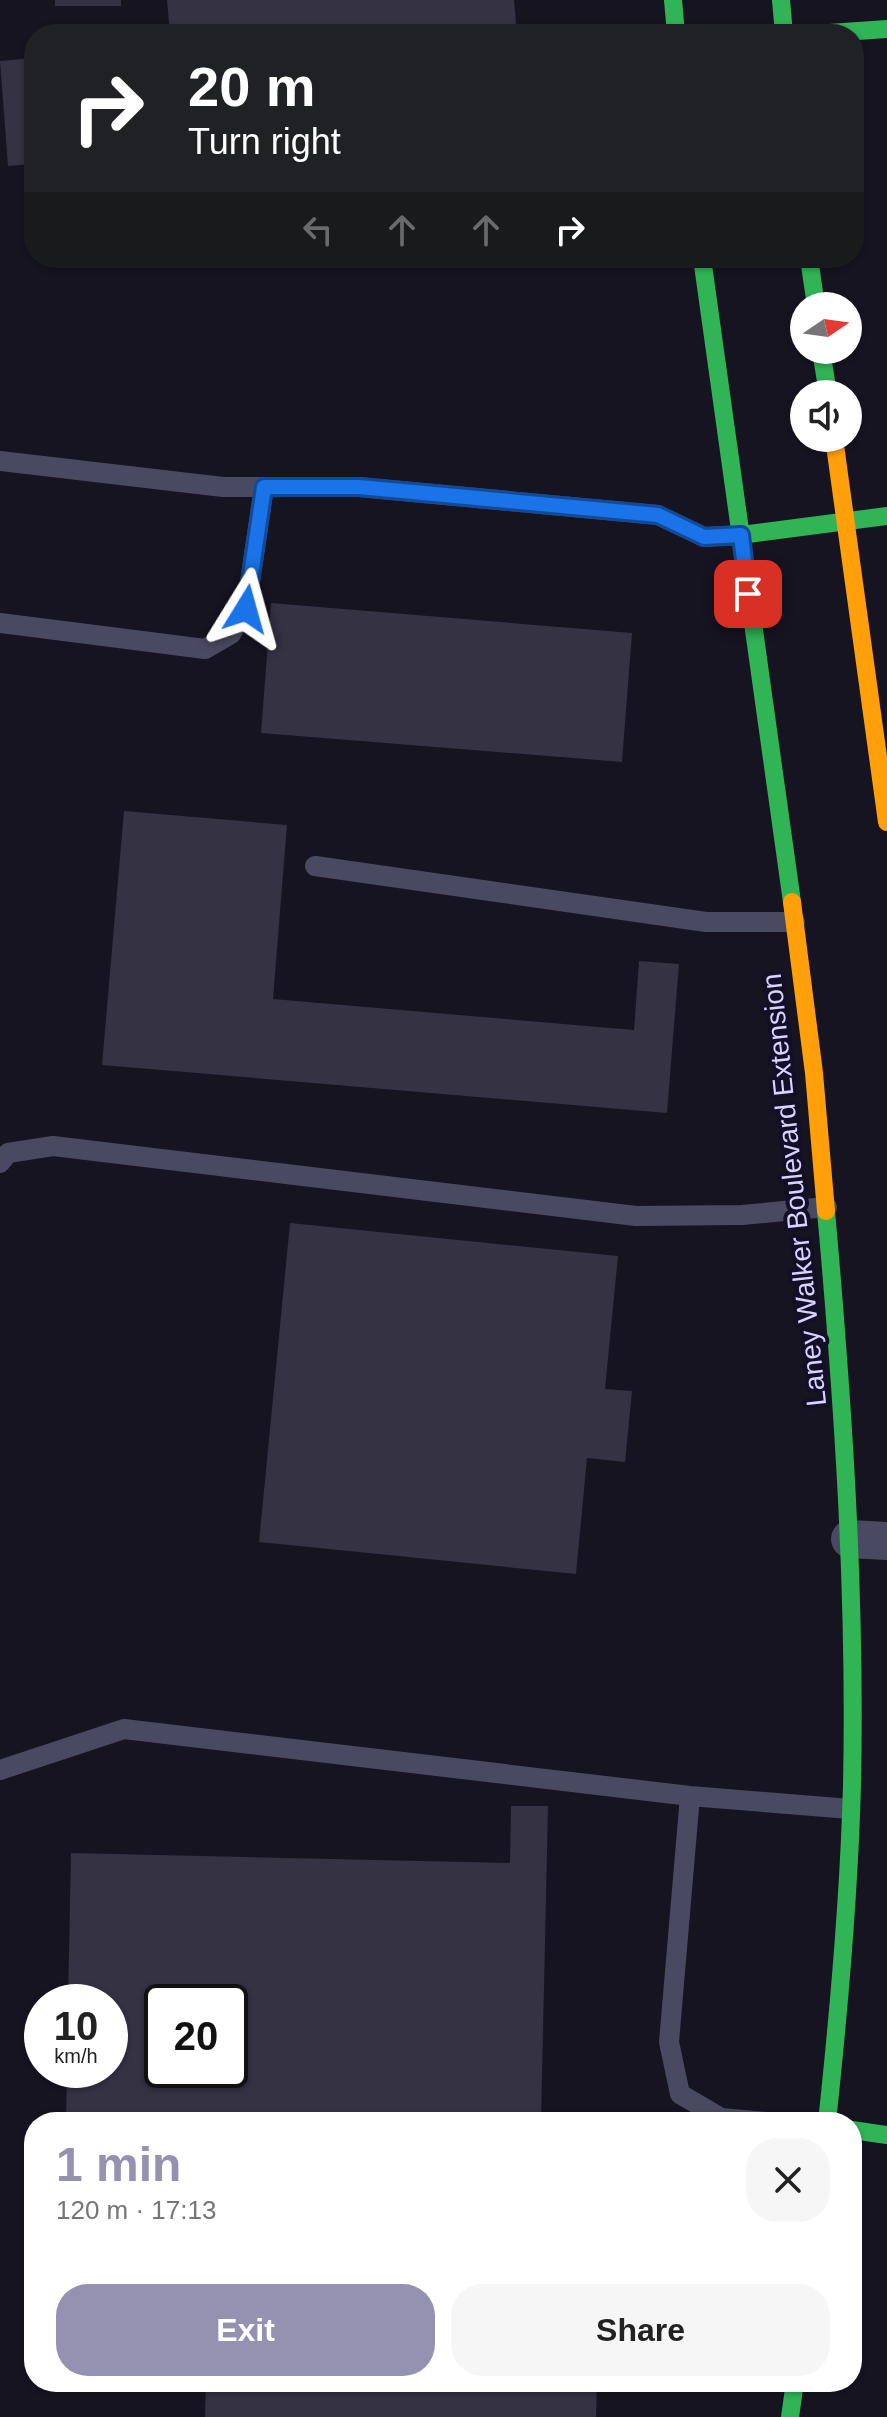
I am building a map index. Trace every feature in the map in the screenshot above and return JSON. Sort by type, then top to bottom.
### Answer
[{"type":"main road","points":[[673,0],[675,24]]},
{"type":"main road","points":[[781,0],[783,24]]},
{"type":"main road","points":[[864,31],[887,29]]},
{"type":"main road","name":"Laney Walker Boulevard Extension","points":[[703,268],[814,1073],[843,1402],[869,1540],[850,1809],[843,1974],[828,2112]]},
{"type":"main road","points":[[810,268],[814,292]]},
{"type":"main road","points":[[836,452],[887,822]]},
{"type":"main road","points":[[741,535],[887,516]]},
{"type":"main road","points":[[862,2131],[887,2135]]},
{"type":"main road","points":[[790,2417],[794,2392]]},
{"type":"lane","points":[[0,461],[223,487],[359,487],[658,515],[704,537],[741,535]]},
{"type":"lane","points":[[0,623],[205,649],[231,634],[246,609],[264,487]]},
{"type":"lane","points":[[315,866],[706,922],[795,922]]},
{"type":"lane","points":[[0,1163],[8,1153],[53,1146],[636,1216],[742,1215],[827,1207]]},
{"type":"lane","points":[[0,1770],[124,1729],[690,1796],[850,1809]]},
{"type":"lane","points":[[690,1796],[669,2042],[680,2094],[711,2112]]},
{"type":"building","points":[[55,0],[121,0],[121,6],[55,6]]},
{"type":"building","points":[[167,0],[514,0],[516,24],[169,24]]},
{"type":"building","points":[[24,59],[24,165],[8,166],[0,61]]},
{"type":"building","points":[[271,603],[632,633],[622,762],[261,733]]},
{"type":"building","points":[[124,811],[287,825],[273,999],[634,1030],[639,961],[679,964],[667,1113],[102,1065]]},
{"type":"building","points":[[290,1223],[618,1256],[605,1389],[632,1391],[625,1462],[587,1458],[576,1574],[259,1542]]},
{"type":"building","points":[[511,1806],[548,1806],[541,2112],[66,2112],[67,2088],[128,2088],[128,1984],[68,1984],[71,1853],[510,1863]]},
{"type":"building","points":[[206,2392],[597,2392],[596,2417],[205,2417]]},
{"type":"traffic: fast","points":[[673,0],[675,24]]},
{"type":"traffic: fast","points":[[781,0],[783,24]]},
{"type":"traffic: fast","points":[[864,31],[887,29]]},
{"type":"traffic: fast","points":[[703,268],[792,902]]},
{"type":"traffic: fast","points":[[810,268],[814,292]]},
{"type":"traffic: fast","points":[[823,364],[826,380]]},
{"type":"traffic: fast","points":[[741,535],[887,516]]},
{"type":"traffic: fast","points":[[826,1211],[847,1498],[853,1713],[846,1912],[828,2112]]},
{"type":"traffic: fast","points":[[862,2131],[887,2135]]},
{"type":"traffic: fast","points":[[790,2417],[794,2392]]},
{"type":"traffic: slow","points":[[836,452],[887,822]]},
{"type":"traffic: slow","points":[[792,902],[814,1073],[826,1211]]},
{"type":"route","points":[[246,609],[264,487],[359,487],[658,515],[704,537],[741,535],[748,594]]}]
